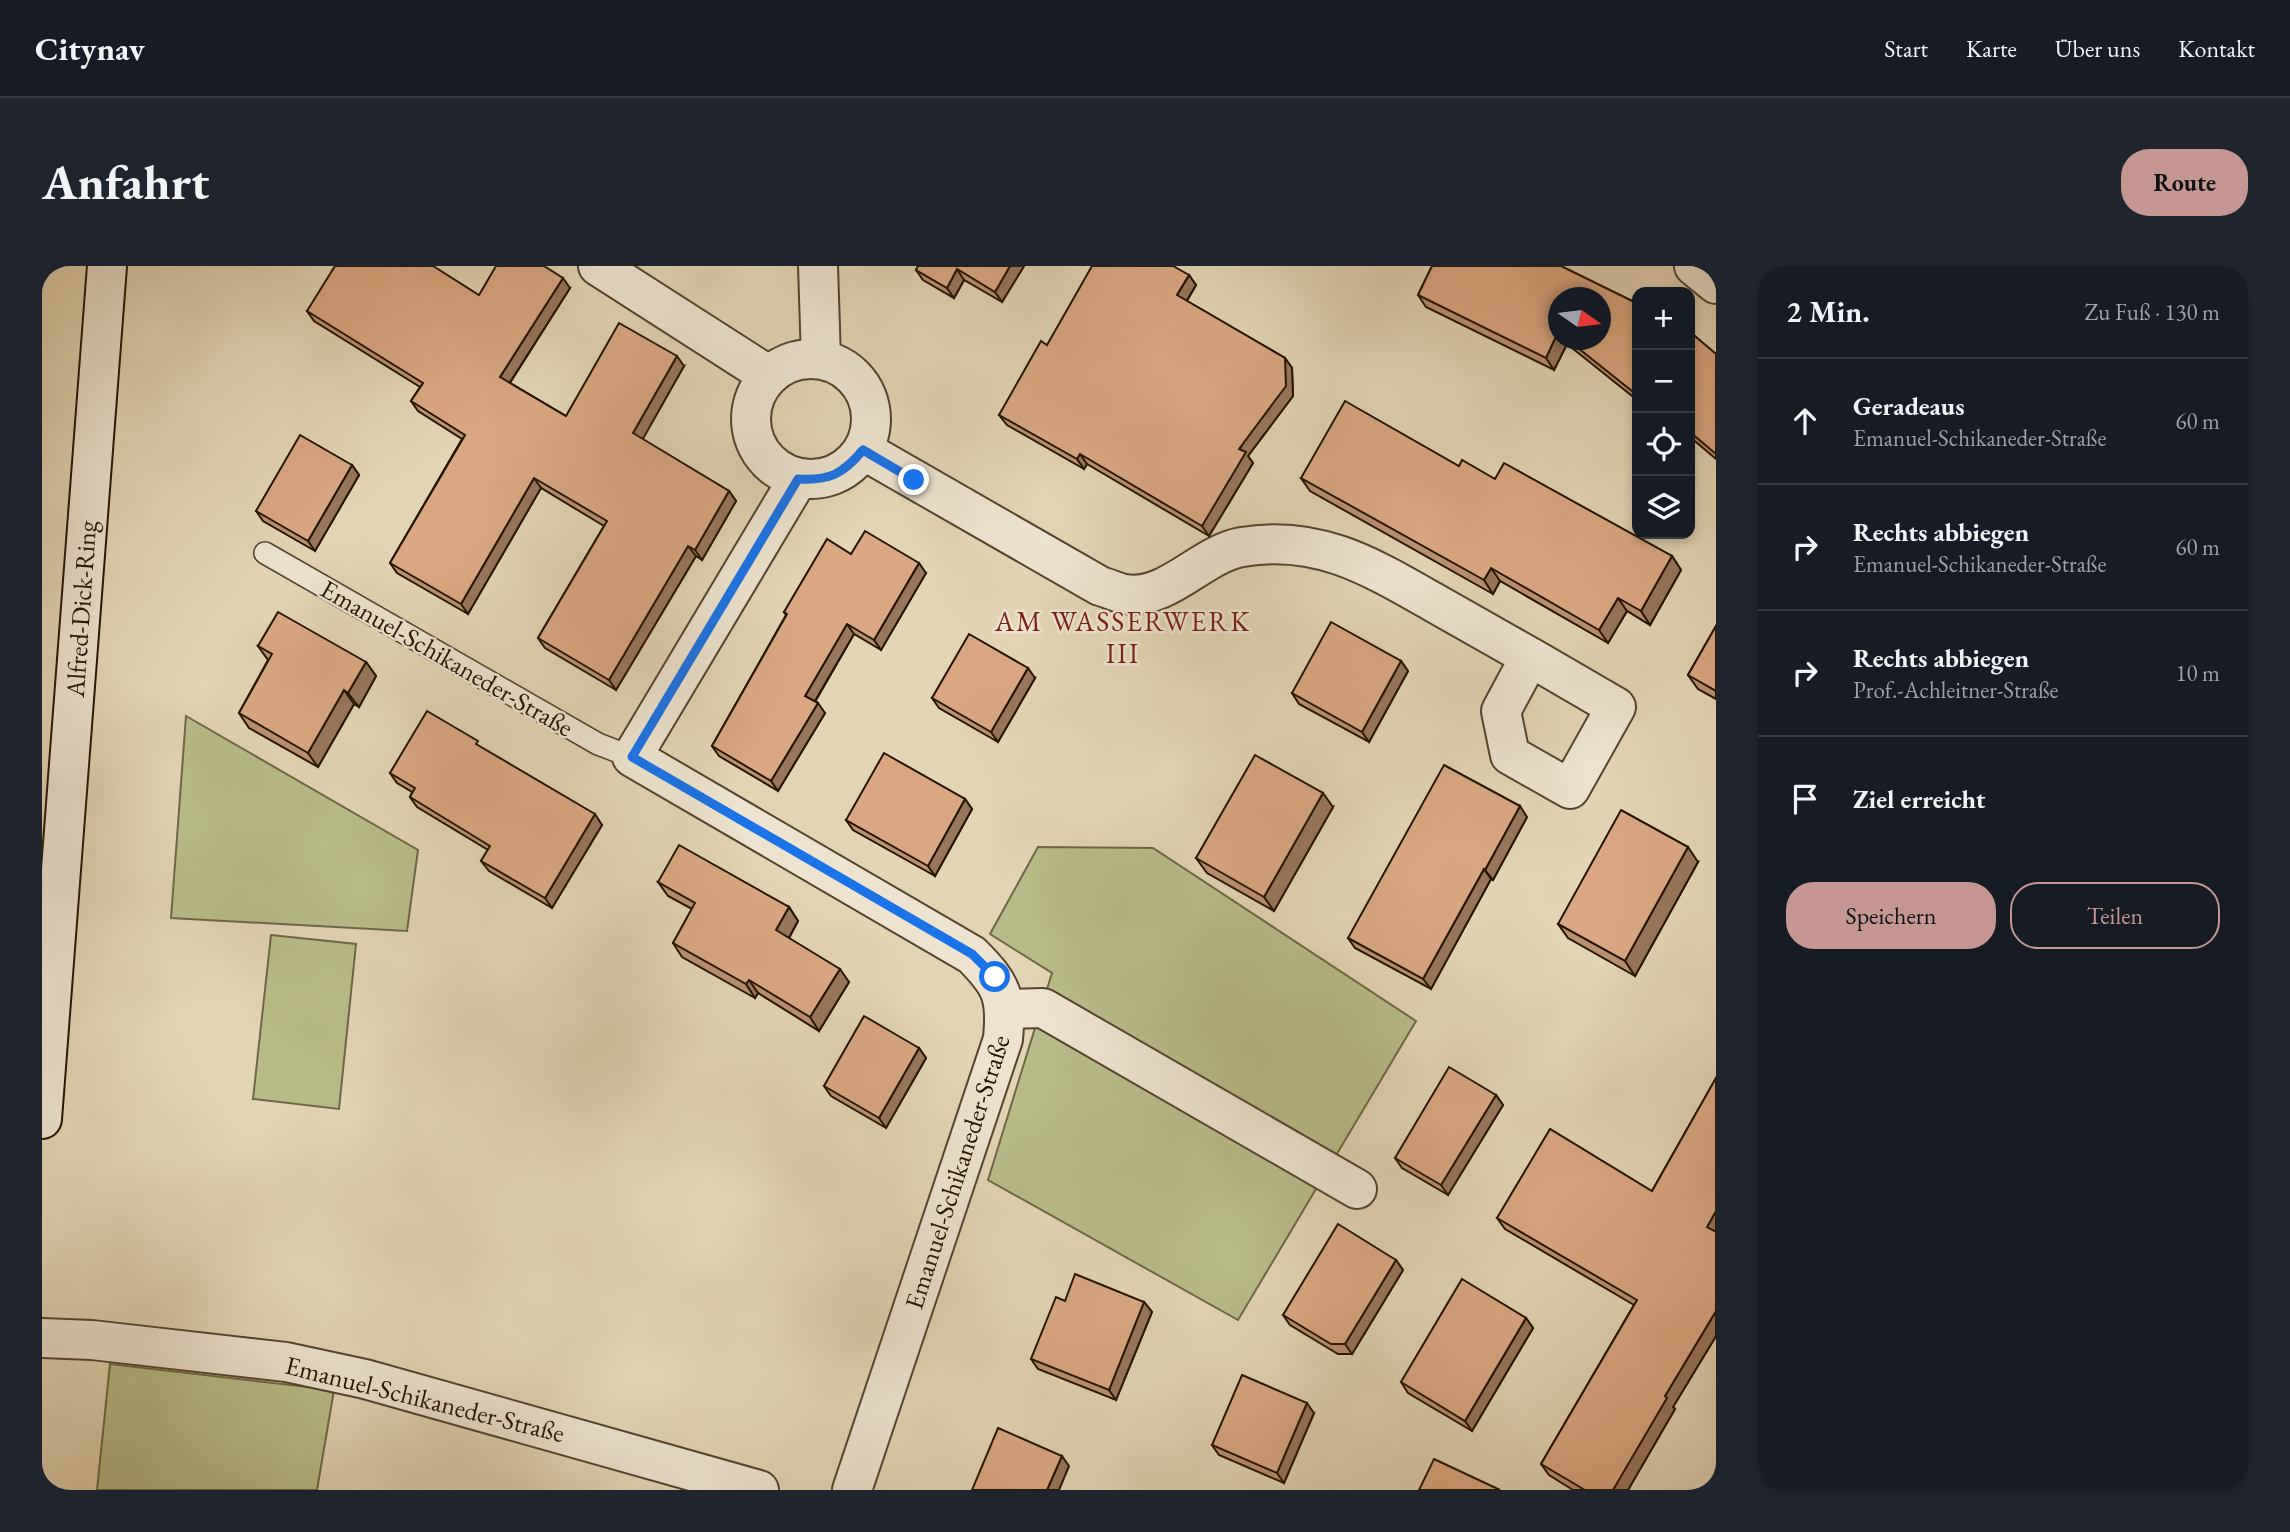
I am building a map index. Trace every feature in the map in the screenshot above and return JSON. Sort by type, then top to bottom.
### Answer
[{"type":"street","name":"Alfred-Dick-Ring","points":[[42,1119],[107,266]]},
{"type":"street","points":[[598,266],[768,375]]},
{"type":"street","points":[[818,266],[821,359]]},
{"type":"street","points":[[1694,266],[1716,284]]},
{"type":"street","points":[[802,358],[821,359],[839,365],[855,377],[866,393],[871,412],[870,432],[863,450],[851,464],[835,475],[817,480],[798,479],[780,472],[766,461],[756,445],[750,427],[751,408],[757,390],[768,375],[783,364],[802,358]]},
{"type":"street","points":[[863,450],[1100,586],[1126,594],[1154,592],[1213,558],[1240,547],[1280,544],[1325,550],[1368,565],[1530,657]]},
{"type":"street","points":[[632,757],[798,479]]},
{"type":"street","name":"Emanuel-Schikaneder-Straße","points":[[632,757],[972,954],[995,977],[1006,1009],[1003,1039],[852,1490]]},
{"type":"street","points":[[1006,1009],[1043,1008],[1357,1189]]},
{"type":"street","name":"Emanuel-Schikaneder-Straße","points":[[42,1338],[92,1340],[286,1362],[365,1379],[759,1490]]},
{"type":"lane","name":"Emanuel-Schikaneder-Straße","points":[[265,553],[598,744],[632,757]]},
{"type":"green space","points":[[186,716],[418,850],[407,931],[171,918]]},
{"type":"green space","points":[[1038,847],[1153,848],[1416,1021],[1238,1320],[988,1180],[1052,973],[990,934]]},
{"type":"green space","points":[[271,935],[356,944],[339,1109],[253,1099]]},
{"type":"green space","points":[[110,1364],[334,1390],[317,1490],[97,1490]]},
{"type":"building","points":[[335,266],[433,266],[479,295],[496,266],[544,266],[563,278],[500,377],[566,416],[619,323],[677,356],[633,433],[729,491],[695,550],[688,546],[609,680],[538,638],[607,521],[534,478],[461,604],[390,563],[465,435],[411,401],[423,383],[307,311]]},
{"type":"building","points":[[918,266],[1010,266],[995,292],[957,269],[947,288],[916,270]]},
{"type":"building","points":[[1092,266],[1173,266],[1189,275],[1177,295],[1285,358],[1286,386],[1239,449],[1246,452],[1202,526],[1080,454],[1077,459],[999,415],[1041,341],[1047,345]]},
{"type":"building","points":[[1432,266],[1561,266],[1604,287],[1548,287],[1550,350],[1546,358],[1418,295]]},
{"type":"building","points":[[1611,291],[1632,301],[1632,391],[1581,350],[1611,350]]},
{"type":"building","points":[[1695,336],[1716,354],[1716,454],[1695,436]]},
{"type":"building","points":[[1345,401],[1459,466],[1462,460],[1495,479],[1504,463],[1632,534],[1632,539],[1641,539],[1672,556],[1641,611],[1618,598],[1599,630],[1491,568],[1484,580],[1301,478]]},
{"type":"building","points":[[300,435],[352,465],[308,541],[256,511]]},
{"type":"building","points":[[865,531],[919,563],[874,640],[847,624],[805,696],[818,703],[771,781],[712,746],[787,614],[784,612],[827,539],[851,554]]},
{"type":"building","points":[[278,612],[366,662],[348,693],[344,690],[308,753],[239,713],[272,654],[258,646]]},
{"type":"building","points":[[1331,622],[1401,661],[1362,732],[1292,693]]},
{"type":"building","points":[[1716,626],[1716,691],[1688,675]]},
{"type":"building","points":[[969,634],[1028,668],[991,732],[932,698]]},
{"type":"building","points":[[427,711],[478,741],[476,744],[595,814],[545,898],[481,861],[490,846],[410,797],[415,788],[390,773]]},
{"type":"building","points":[[884,753],[965,799],[928,866],[846,820]]},
{"type":"building","points":[[1255,755],[1323,793],[1264,897],[1196,858]]},
{"type":"building","points":[[1444,765],[1520,806],[1423,979],[1348,938]]},
{"type":"building","points":[[1621,810],[1688,847],[1625,961],[1558,924]]},
{"type":"building","points":[[679,845],[789,907],[776,930],[840,969],[810,1017],[749,980],[746,984],[673,943],[695,903],[658,882]]},
{"type":"building","points":[[864,1016],[919,1048],[879,1118],[824,1086]]},
{"type":"building","points":[[1449,1067],[1496,1095],[1441,1185],[1395,1158]]},
{"type":"building","points":[[1716,1078],[1716,1211],[1707,1227],[1716,1232],[1716,1311],[1613,1490],[1585,1490],[1541,1464],[1637,1300],[1497,1218],[1550,1129],[1652,1191]]},
{"type":"building","points":[[1338,1224],[1396,1260],[1345,1344],[1331,1344],[1283,1315]]},
{"type":"building","points":[[1075,1274],[1144,1302],[1109,1390],[1031,1359],[1056,1297],[1065,1301]]},
{"type":"building","points":[[1462,1279],[1526,1318],[1465,1421],[1401,1382]]},
{"type":"building","points":[[1242,1375],[1307,1403],[1277,1473],[1212,1445]]},
{"type":"building","points":[[998,1428],[1062,1456],[1047,1490],[972,1490]]},
{"type":"building","points":[[1434,1459],[1500,1490],[1419,1490]]},
{"type":"district","name":"AM WASSERWERK III","points":[[1123,637]]},
{"type":"route","points":[[914,480],[863,450],[851,464],[835,475],[817,480],[798,479],[632,757],[972,954],[995,977]]}]
